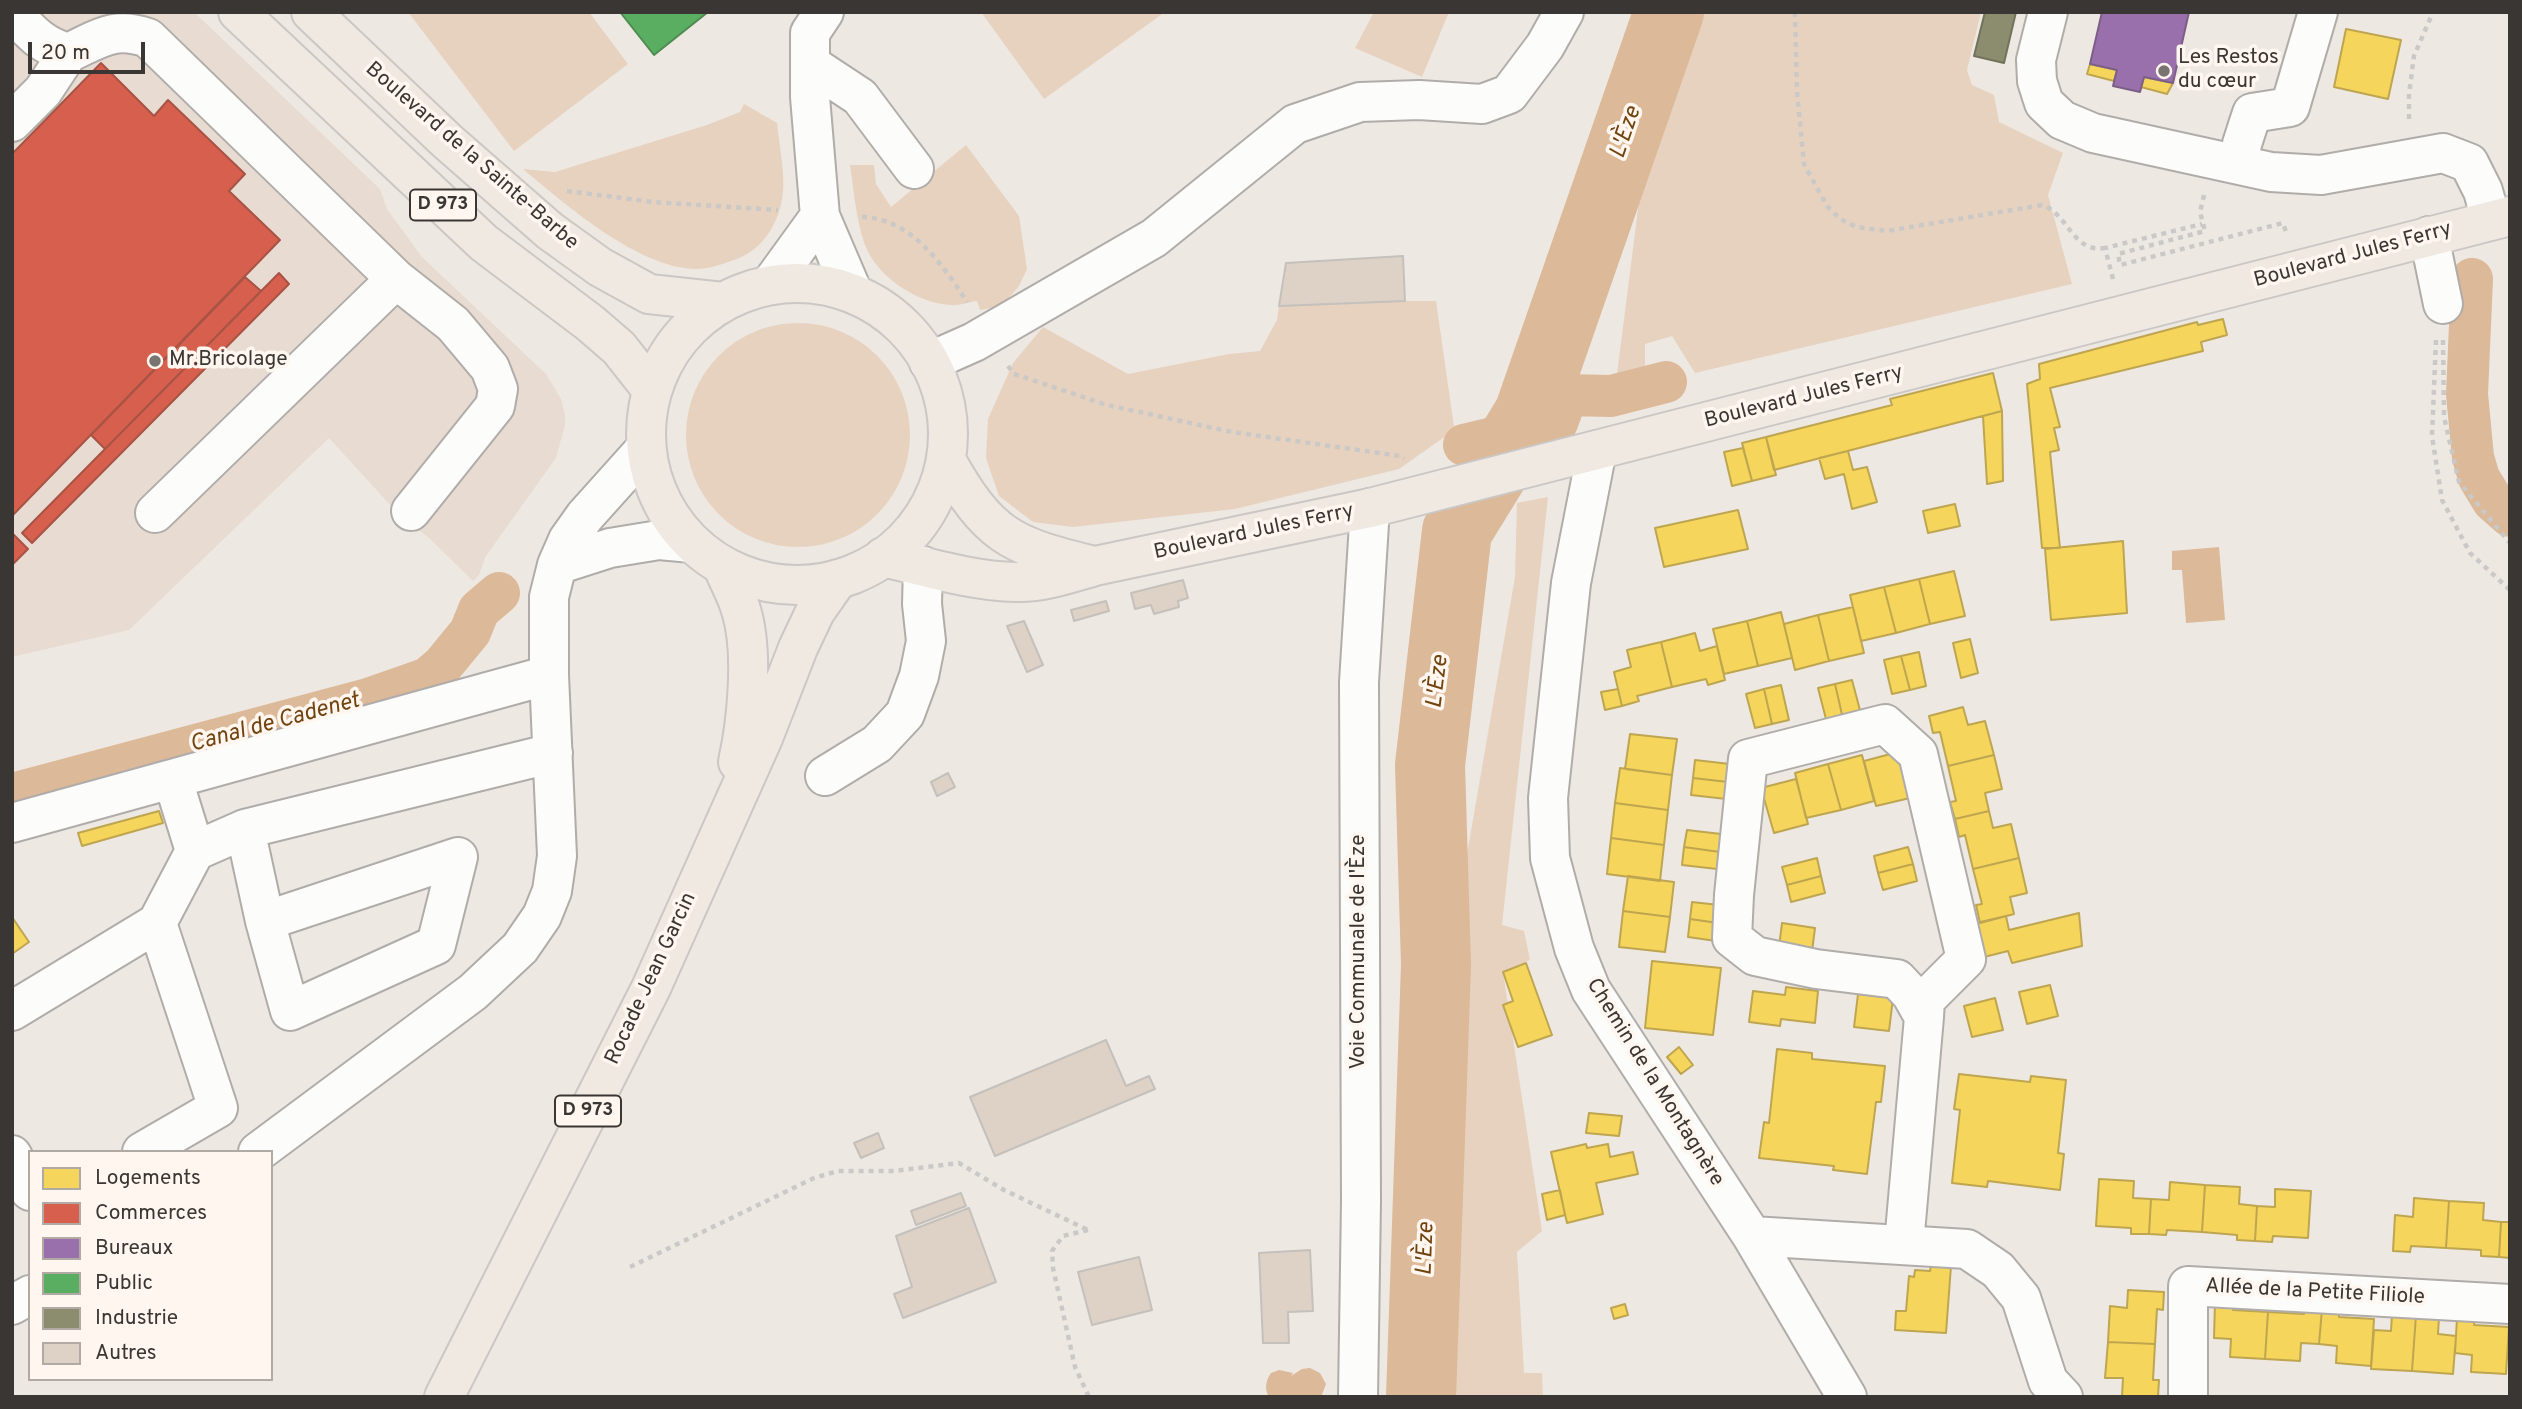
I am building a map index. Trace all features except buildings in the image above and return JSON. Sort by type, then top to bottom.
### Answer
[{"type":"main road","name":"D 973","points":[[238,12],[484,243],[619,348],[652,390]]},
{"type":"main road","name":"Boulevard de la Sainte-Barbe","points":[[310,12],[447,142],[550,231],[590,260],[649,294],[723,302]]},
{"type":"main road","name":"Boulevard Jules Ferry","points":[[883,557],[969,577],[1018,582],[1060,576],[1370,508],[2500,218]]},
{"type":"main road","points":[[798,283],[853,293],[894,317],[911,334],[929,362],[941,387],[947,417],[946,460],[937,488],[924,515],[906,538],[862,570],[838,579],[808,584],[778,584],[749,577],[707,554],[675,523],[661,500],[646,448],[652,390],[663,363],[679,340],[699,319],[723,302],[770,285],[798,283]]},
{"type":"main road","name":"Boulevard Jules Ferry","points":[[946,460],[979,513],[998,531],[1038,552],[1096,566]]},
{"type":"main road","name":"Rocade Jean Garcin","points":[[707,554],[741,610],[748,644],[744,736],[724,822]]},
{"type":"main road","name":"Rocade Jean Garcin","points":[[444,1397],[651,988],[762,738],[798,648],[815,612],[838,579]]},
{"type":"street","points":[[770,285],[804,213],[810,97],[810,33],[824,12]]},
{"type":"street","points":[[929,362],[974,342],[1154,239],[1295,124],[1360,102],[1419,100],[1482,104],[1509,94],[1545,46],[1564,12]]},
{"type":"street","points":[[2048,12],[2036,60],[2037,81],[2044,103],[2062,120],[2093,133],[2271,172],[2321,174],[2443,153],[2469,163],[2500,218]]},
{"type":"street","points":[[2225,162],[2242,144],[2252,113],[2290,107],[2318,12]]},
{"type":"street","points":[[14,14],[40,41],[51,48],[68,53]]},
{"type":"street","points":[[12,122],[43,91],[68,53],[114,33],[131,32],[148,38],[396,279],[453,324],[489,368],[498,389],[495,406],[411,511]]},
{"type":"street","points":[[810,64],[860,97],[914,169]]},
{"type":"street","points":[[804,213],[853,293]]},
{"type":"street","points":[[2429,236],[2443,304]]},
{"type":"street","points":[[155,513],[396,279]]},
{"type":"street","points":[[261,1150],[473,992],[520,948],[542,916],[552,891],[557,856],[549,675],[549,597],[557,565],[568,540],[585,516],[646,448]]},
{"type":"street","name":"Chemin de la Montagnère","points":[[1586,453],[1548,798],[1547,834],[1550,858],[1574,948],[1591,990],[1752,1236],[1847,1397]]},
{"type":"street","name":"Voie Communale de l'Èze","points":[[1358,1397],[1361,1201],[1359,682],[1370,508]]},
{"type":"street","points":[[557,565],[610,548],[659,540],[707,554]]},
{"type":"street","points":[[825,776],[877,744],[905,715],[919,676],[926,641],[922,604],[923,566]]},
{"type":"street","points":[[12,823],[549,675]]},
{"type":"street","points":[[1904,1244],[1925,1009],[1966,959],[1918,754],[1885,724],[1748,759],[1732,938],[1755,956],[1816,969],[1897,979],[1925,1009]]},
{"type":"street","points":[[12,1011],[157,923],[195,851],[245,830],[553,753]]},
{"type":"street","points":[[173,780],[195,851]]},
{"type":"street","points":[[245,830],[265,920],[290,1012],[436,945],[458,858],[265,920]]},
{"type":"street","points":[[145,1150],[218,1108],[157,923]]},
{"type":"street","points":[[12,1155],[28,1187]]},
{"type":"street","points":[[1752,1236],[1967,1249],[1998,1270],[2021,1298],[2048,1381],[2063,1397]]},
{"type":"street","name":"Allée de la Petite Filiole","points":[[2188,1397],[2188,1286],[2510,1304]]},
{"type":"street","points":[[12,1305],[28,1296]]},
{"type":"path","points":[[1795,12],[1797,92],[1804,164],[1827,206],[1840,219],[1857,227],[1887,231],[2042,205],[2060,215],[2073,236],[2095,250],[2202,224]]},
{"type":"path","points":[[2410,158],[2409,94],[2414,56],[2432,12]]},
{"type":"path","points":[[2225,162],[2200,212],[2205,231],[2118,254],[2120,265],[2283,223],[2288,240]]},
{"type":"path","points":[[555,190],[653,202],[804,213]]},
{"type":"path","points":[[858,217],[877,218],[901,228],[910,235],[949,274],[971,307]]},
{"type":"path","points":[[2105,248],[2111,273]]},
{"type":"path","points":[[2443,304],[2444,417],[2459,482],[2510,542]]},
{"type":"path","points":[[2443,304],[2437,335],[2432,436],[2442,500],[2470,553],[2510,590]]},
{"type":"path","points":[[1014,374],[1107,405],[1232,432],[1401,456],[1409,464]]},
{"type":"path","points":[[630,1267],[814,1178],[838,1171],[894,1171],[959,1163],[1004,1190],[1088,1230],[1063,1236],[1052,1251],[1053,1268],[1075,1367],[1088,1397]]},
{"type":"shaded area","points":[[12,12],[194,12],[380,189],[387,209],[422,257],[546,374],[561,399],[565,414],[565,425],[556,458],[486,556],[479,575],[473,581],[428,537],[402,518],[329,438],[129,630],[12,657]]},
{"type":"shaded area","points":[[408,12],[589,12],[628,64],[514,151]]},
{"type":"shaded area","points":[[981,12],[1165,12],[1044,99]]},
{"type":"shaded area","points":[[1374,12],[1449,12],[1422,77],[1355,48]]},
{"type":"shaded area","points":[[1700,12],[1981,12],[1967,70],[1972,85],[1994,95],[1999,122],[2063,153],[2048,195],[2072,284],[1695,373],[1672,336],[1645,344],[1645,369],[1617,374],[1642,178]]},
{"type":"shaded area","points":[[744,104],[777,123],[783,192],[775,223],[763,241],[747,254],[717,266],[696,269],[674,266],[627,246],[581,216],[523,169],[555,172],[707,125],[740,112]]},
{"type":"shaded area","points":[[966,145],[1019,216],[1027,269],[1019,286],[1002,306],[980,310],[977,301],[953,305],[924,299],[888,278],[879,268],[862,235],[850,165],[874,165],[876,184],[891,207]]},
{"type":"shaded area","points":[[1436,301],[1455,434],[1443,438],[1399,469],[1235,509],[1073,527],[1033,522],[999,496],[986,458],[988,419],[1013,363],[1043,327],[1128,374],[1229,354],[1260,351],[1277,320],[1279,306]]},
{"type":"shaded area","points":[[787,323],[809,323],[851,336],[869,348],[885,364],[902,392],[910,435],[902,478],[885,506],[869,522],[841,539],[809,547],[787,547],[745,534],[727,522],[711,506],[694,478],[686,446],[686,424],[699,382],[711,364],[727,348],[755,331]]},
{"type":"shaded area","points":[[1548,497],[1502,925],[1524,931],[1530,960],[1503,972],[1542,1231],[1517,1252],[1524,1373],[1542,1373],[1543,1397],[1431,1397],[1449,958],[1515,577],[1517,503]]},
{"type":"shaded area","points":[[2219,547],[2225,620],[2186,623],[2182,570],[2172,570],[2172,551]]},
{"type":"shaded area","points":[[1310,1368],[1320,1373],[1326,1384],[1321,1397],[1269,1397],[1266,1385],[1271,1373],[1279,1370],[1293,1373],[1291,1376],[1302,1369]]},
{"type":"waterway","name":"L'Èze","points":[[1421,1397],[1436,965],[1430,765],[1457,531],[1529,414],[1669,12]]},
{"type":"waterway","name":"Canal de Cadenet","points":[[2472,279],[2467,394],[2473,457],[2479,478],[2493,501],[2510,516]]},
{"type":"waterway","name":"Canal de Cadenet","points":[[1464,445],[1557,423],[1567,395],[1611,396],[1666,382]]},
{"type":"waterway","name":"Canal de Cadenet","points":[[12,794],[368,699],[428,678],[442,666],[470,632],[479,610],[499,593]]},
{"type":"place","name":"Les Restos du cœur","points":[[2164,71]]},
{"type":"place","name":"Mr.Bricolage","points":[[155,361]]}]
